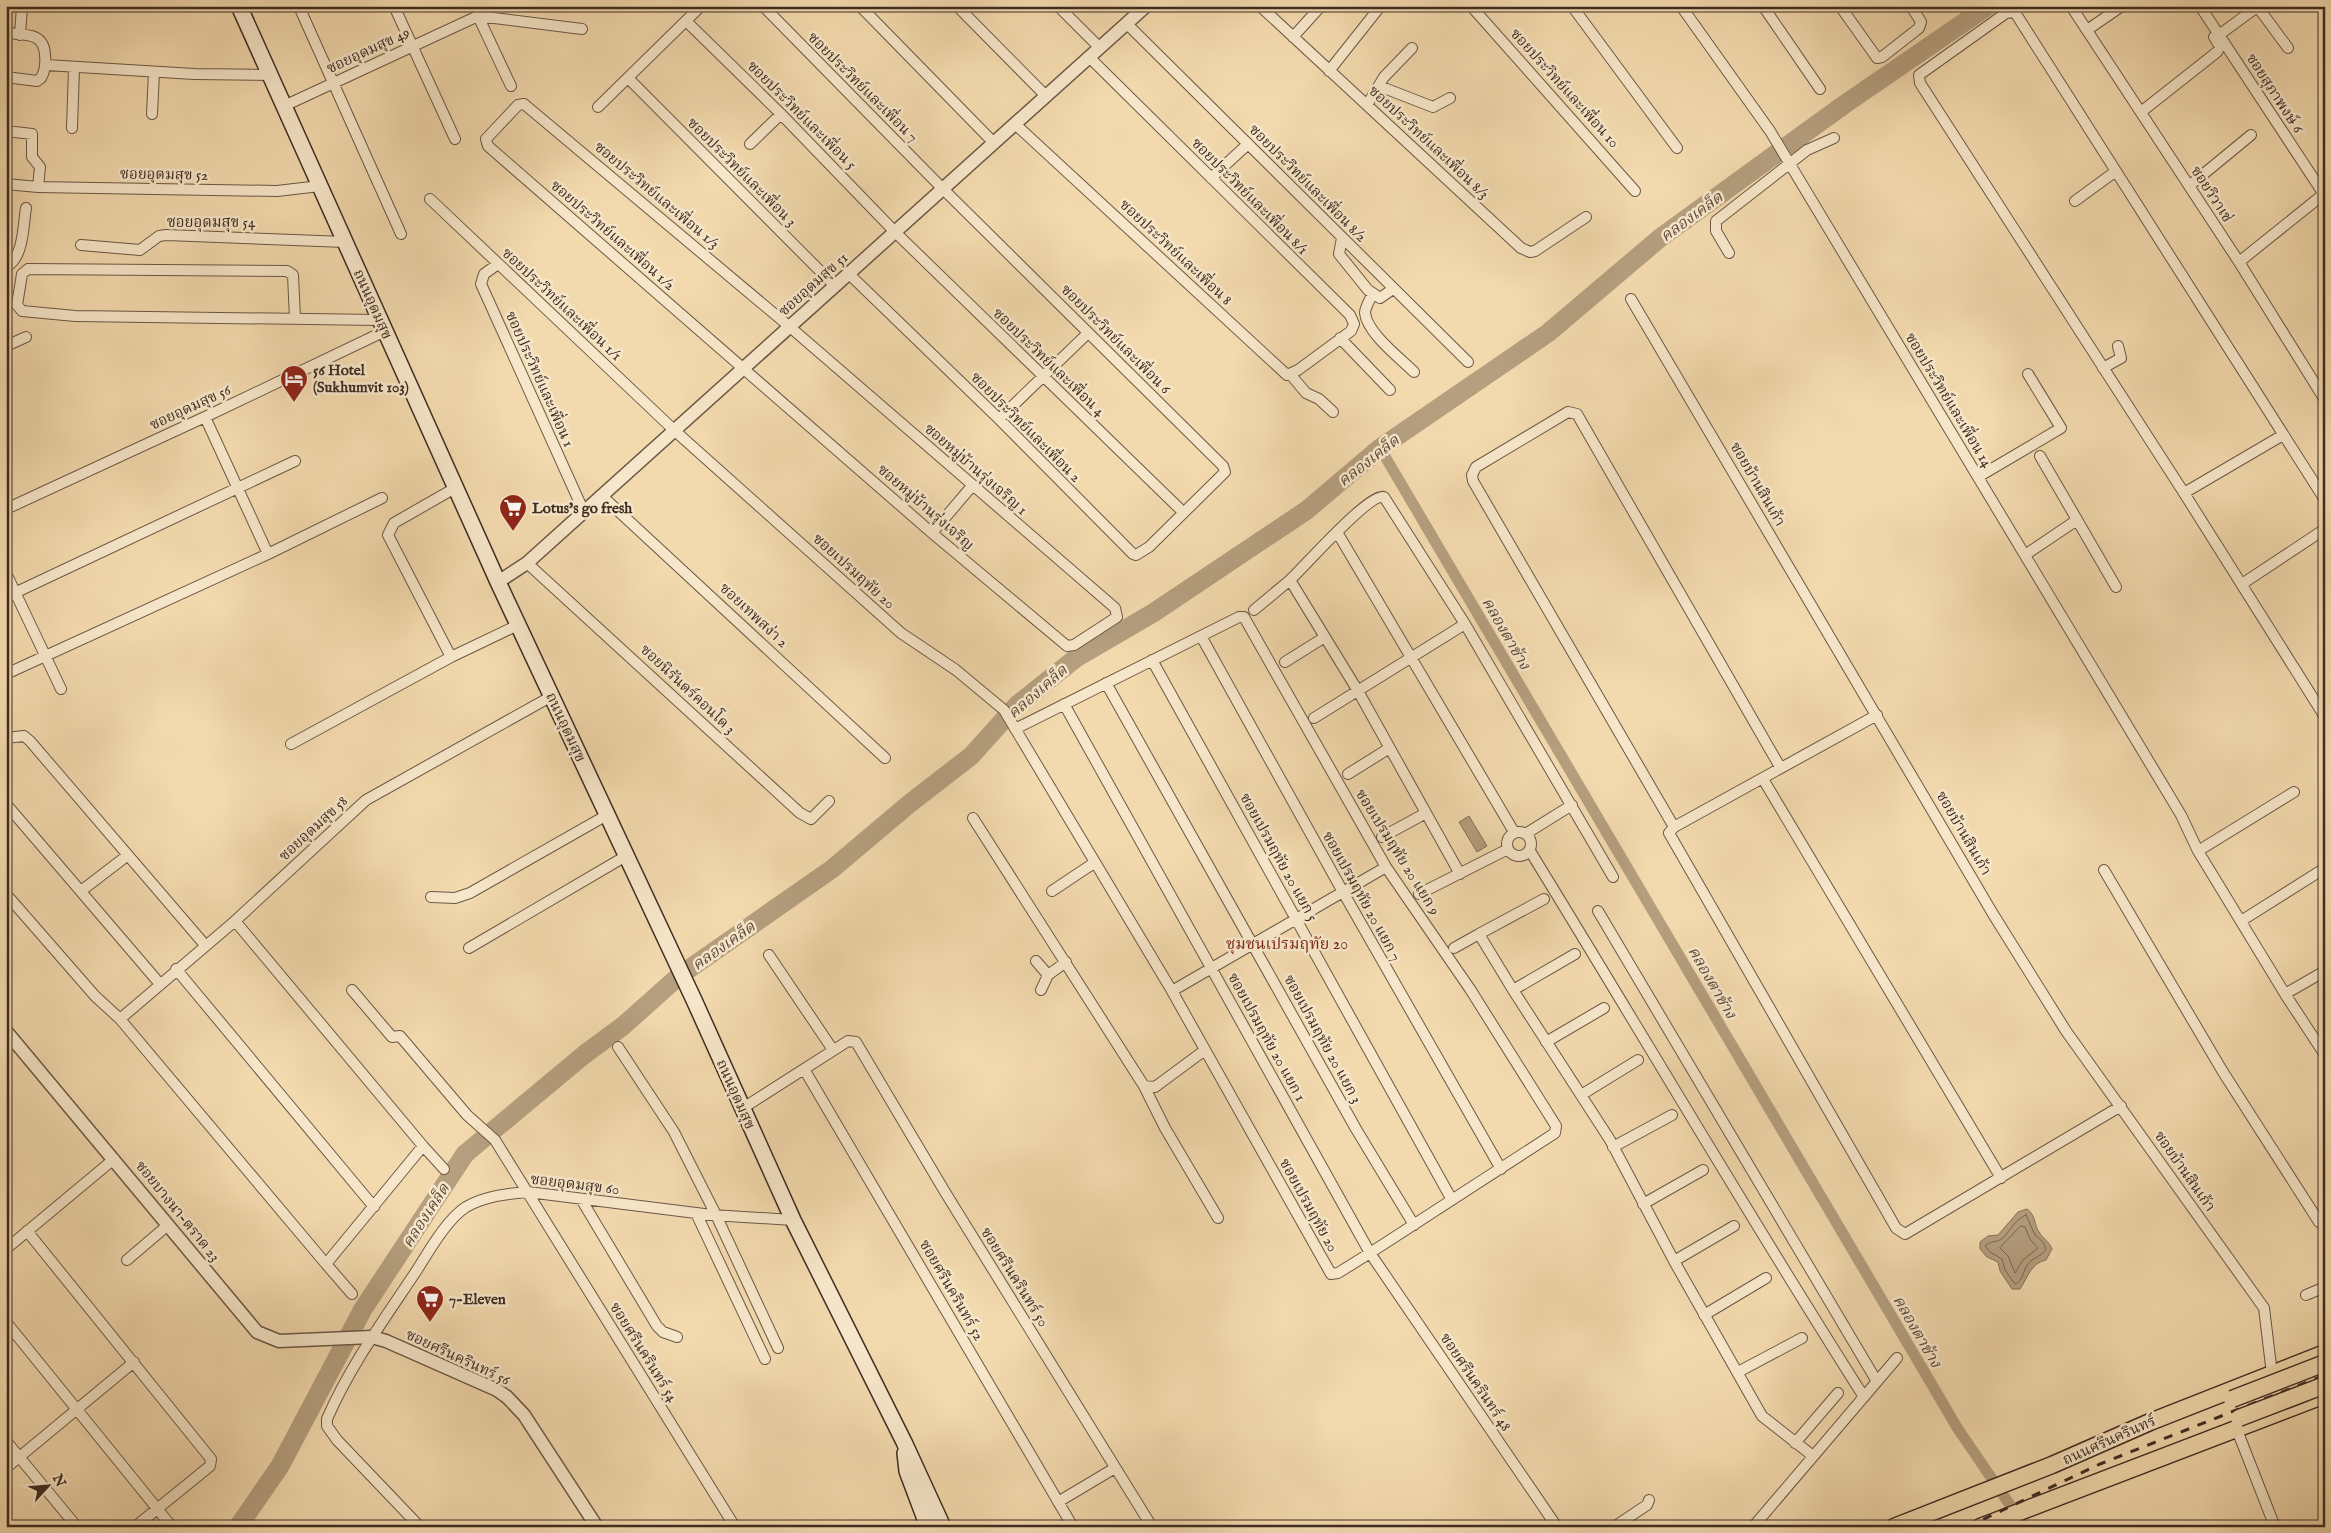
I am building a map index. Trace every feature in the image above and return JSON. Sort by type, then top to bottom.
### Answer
[{"type":"main road","name":"ถนนอุดมสุข","points":[[240,6],[498,582],[694,1000],[794,1220],[904,1442],[943,1527]]},
{"type":"main road","name":"ถนนศรีนครินทร์","points":[[1894,1527],[2003,1485],[2150,1422],[2325,1353]]},
{"type":"main road","points":[[2052,1465],[2142,1434],[2325,1363]]},
{"type":"main road","points":[[2277,1372],[2301,1374],[2308,1383],[2308,1391],[2296,1406]]},
{"type":"main road","points":[[2238,1424],[2325,1385]]},
{"type":"main road","points":[[1988,1524],[2065,1493],[2130,1462],[2325,1395]]},
{"type":"main road","name":"ถนนอุดมสุข","points":[[904,1442],[907,1471],[928,1527]]},
{"type":"main road","name":"ถนนอุดมสุข","points":[[904,1442],[927,1470],[953,1527]]},
{"type":"street","points":[[20,35],[22,6]]},
{"type":"street","points":[[394,6],[455,139]]},
{"type":"street","points":[[598,107],[701,6]]},
{"type":"street","name":"ซอยประวิทย์และเพื่อน 7","points":[[763,6],[943,189]]},
{"type":"street","points":[[860,6],[994,143]]},
{"type":"street","points":[[957,6],[1046,96]]},
{"type":"street","points":[[1058,6],[1100,48]]},
{"type":"street","name":"ซอยอุดมสุข 51","points":[[498,582],[527,563],[1146,6]]},
{"type":"street","name":"ซอยประวิทย์และเพื่อน 8/3","points":[[1260,6],[1526,251],[1530,252],[1539,248],[1586,217]]},
{"type":"street","points":[[1293,37],[1321,6]]},
{"type":"street","name":"ซอยประวิทย์และเพื่อน 10","points":[[1471,6],[1635,191]]},
{"type":"street","points":[[1572,6],[1677,148]]},
{"type":"street","name":"ซอยประวิทย์และเพื่อน 14","points":[[1681,6],[1770,131],[2181,815],[2198,851],[2285,994],[2325,1055]]},
{"type":"street","points":[[1763,6],[1820,89]]},
{"type":"street","points":[[1840,6],[1877,58],[1882,57],[1919,28],[1920,22],[1910,6]]},
{"type":"street","name":"ซอยวิวาเช่","points":[[2071,6],[2239,262],[2325,400]]},
{"type":"street","points":[[2087,30],[2122,6]]},
{"type":"street","points":[[2141,112],[2217,52],[2220,47],[2194,6]]},
{"type":"street","name":"ซอยสุภาพงษ์ 6","points":[[2200,6],[2324,194]]},
{"type":"street","points":[[2219,35],[2257,7],[2288,48]]},
{"type":"street","points":[[1329,71],[1379,8]]},
{"type":"street","points":[[301,11],[401,234]]},
{"type":"street","points":[[2325,500],[2016,14],[2012,12],[2006,13],[1919,75],[1920,83],[2184,493],[2325,717]]},
{"type":"street","points":[[478,16],[582,29]]},
{"type":"street","points":[[478,16],[511,86]]},
{"type":"street","name":"ซอยอุดมสุข 49","points":[[284,106],[478,16]]},
{"type":"street","name":"ซอยประวิทย์และเพื่อน 5","points":[[686,21],[781,114],[895,232]]},
{"type":"street","name":"ซอยประวิทย์และเพื่อน 8/2","points":[[1127,24],[1468,362]]},
{"type":"street","points":[[6,33],[42,40],[46,65],[42,78],[37,81],[6,77]]},
{"type":"street","points":[[1366,105],[1384,77],[1412,48]]},
{"type":"street","name":"ซอยประวิทย์และเพื่อน 8/1","points":[[1089,57],[1350,315],[1354,324],[1351,331],[1291,375]]},
{"type":"street","points":[[46,65],[154,72],[270,75]]},
{"type":"street","points":[[72,128],[74,68]]},
{"type":"street","points":[[152,114],[154,72]]},
{"type":"street","name":"ซอยประวิทย์และเพื่อน 3","points":[[628,78],[835,286]]},
{"type":"street","points":[[1379,86],[1433,107],[1450,98]]},
{"type":"street","name":"ซอยประวิทย์และเพื่อน 1/3","points":[[504,119],[518,105],[524,104],[790,327]]},
{"type":"street","points":[[750,144],[781,114]]},
{"type":"street","name":"ซอยประวิทย์และเพื่อน 1/2","points":[[504,119],[489,134],[486,140],[488,146],[744,368]]},
{"type":"street","name":"ซอยประวิทย์และเพื่อน 8","points":[[1015,124],[1287,375],[1291,375],[1306,393],[1319,398],[1333,412]]},
{"type":"street","points":[[6,130],[32,134],[32,157],[40,167],[38,187]]},
{"type":"street","points":[[2189,186],[2251,135]]},
{"type":"street","points":[[1729,253],[1716,231],[1716,221],[1789,162],[1815,144],[1834,138]]},
{"type":"street","points":[[1211,178],[1248,144]]},
{"type":"street","points":[[2075,201],[2116,171]]},
{"type":"street","name":"ซอยอุดมสุข 52","points":[[6,184],[38,187],[276,191],[320,186]]},
{"type":"street","name":"ซอยประวิทย์และเพื่อน 6","points":[[943,189],[1225,468],[1220,478],[1183,512]]},
{"type":"street","points":[[2239,262],[2324,194]]},
{"type":"street","name":"ซอยประวิทย์และเพื่อน 1/1","points":[[430,199],[675,430]]},
{"type":"street","points":[[6,267],[15,260],[18,253],[26,208]]},
{"type":"street","name":"ซอยประวิทย์และเพื่อน 4","points":[[895,232],[1183,512]]},
{"type":"street","name":"ซอยอุดมสุข 54","points":[[80,245],[140,250],[159,236],[166,235],[345,242]]},
{"type":"street","points":[[1342,238],[1339,254],[1372,295],[1380,298],[1385,297],[1394,289]]},
{"type":"street","name":"ซอยประวิทย์และเพื่อน 1","points":[[498,264],[484,274],[481,284],[584,512]]},
{"type":"street","points":[[295,319],[294,275],[287,271],[28,269],[22,274],[17,305],[22,311],[75,316],[295,319],[382,325]]},
{"type":"street","name":"ซอยประวิทย์และเพื่อน 2","points":[[849,274],[999,419],[1133,554],[1136,555],[1148,547],[1183,512]]},
{"type":"street","points":[[1372,295],[1365,311],[1367,321],[1374,333],[1414,372]]},
{"type":"street","name":"ซอยบ้านสินเก้า","points":[[1631,299],[1878,715],[1993,914],[2066,1031],[2264,1308],[2277,1372]]},
{"type":"street","name":"ซอยอุดมสุข 56","points":[[6,509],[205,417],[382,325]]},
{"type":"street","name":"ซอยหมู่บ้านรุ่งเจริญ 1","points":[[790,327],[972,486],[1116,608],[1117,617],[1095,632]]},
{"type":"street","points":[[999,419],[1088,333]]},
{"type":"street","points":[[6,346],[26,337]]},
{"type":"street","points":[[1340,338],[1390,390]]},
{"type":"street","points":[[2103,368],[2121,358],[2118,346]]},
{"type":"street","name":"ซอยหมู่บ้านรุ่งเจริญ","points":[[744,368],[932,533],[1067,646],[1095,632]]},
{"type":"street","points":[[1978,477],[2061,428],[2028,374]]},
{"type":"street","points":[[1674,827],[1473,481],[1472,475],[1476,467],[1568,412],[1577,414],[1780,767]]},
{"type":"street","points":[[205,417],[268,554]]},
{"type":"street","name":"ซอยเปรมฤทัย 20","points":[[675,430],[901,633],[956,670],[1007,714],[1094,863],[1172,991],[1330,1272],[1338,1273],[1501,1169],[1555,1133],[1556,1126]]},
{"type":"street","points":[[2184,493],[2283,435]]},
{"type":"street","points":[[2040,456],[2116,588]]},
{"type":"street","points":[[11,595],[295,461]]},
{"type":"street","points":[[932,533],[972,486]]},
{"type":"street","points":[[451,657],[388,535],[394,523],[456,488]]},
{"type":"street","name":"ซอยเทพสง่า 2","points":[[602,496],[885,758]]},
{"type":"street","points":[[1254,610],[1290,580],[1337,532],[1375,498],[1384,497],[1465,624],[1613,876]]},
{"type":"street","points":[[6,674],[268,554],[382,498]]},
{"type":"street","points":[[2025,555],[2077,520]]},
{"type":"street","points":[[2242,584],[2325,529]]},
{"type":"street","points":[[1337,532],[1514,832]]},
{"type":"street","name":"ซอยนิรันดร์คอนโด 3","points":[[527,563],[800,813],[811,819],[829,801]]},
{"type":"street","points":[[6,573],[11,595],[61,689]]},
{"type":"street","points":[[1290,580],[1358,691],[1388,749],[1460,874]]},
{"type":"street","name":"ซอยเปรมฤทัย 20 แยก 9","points":[[1201,636],[1239,617],[1245,619],[1386,867],[1470,989],[1556,1126]]},
{"type":"street","points":[[1314,718],[1465,624]]},
{"type":"street","points":[[291,744],[451,657],[518,625]]},
{"type":"street","points":[[1015,729],[1201,636]]},
{"type":"street","name":"ซอยเปรมฤทัย 20 แยก 7","points":[[1201,636],[1343,892],[1501,1169]]},
{"type":"street","points":[[1285,662],[1325,637]]},
{"type":"street","name":"ซอยเปรมฤทัย 20 แยก 5","points":[[1152,660],[1452,1200]]},
{"type":"street","name":"ซอยเปรมฤทัย 20 แยก 3","points":[[1106,684],[1254,944],[1356,1129],[1414,1225]]},
{"type":"street","name":"ซอยอุดมสุข 58","points":[[120,1019],[235,921],[366,800],[552,696]]},
{"type":"street","name":"ซอยเปรมฤทัย 20 แยก 1","points":[[1064,704],[1370,1253]]},
{"type":"street","points":[[1878,715],[1780,767],[1674,827],[1669,833],[1790,1040],[1896,1228],[1905,1234],[2121,1106]]},
{"type":"street","points":[[6,738],[24,736],[30,741],[205,945]]},
{"type":"street","points":[[1348,774],[1388,749]]},
{"type":"street","points":[[1763,778],[2002,1178]]},
{"type":"street","points":[[2198,851],[2294,792]]},
{"type":"street","points":[[6,804],[160,984]]},
{"type":"street","points":[[1526,833],[1572,805]]},
{"type":"street","points":[[1382,837],[1426,813]]},
{"type":"street","points":[[431,897],[455,898],[470,893],[607,815]]},
{"type":"street","points":[[973,818],[1144,1086],[1165,1128],[1218,1218]]},
{"type":"street","points":[[1508,849],[1509,836],[1514,832],[1526,833],[1531,841],[1530,851],[1676,1088],[1779,1264],[1864,1397]]},
{"type":"street","points":[[1419,894],[1508,849]]},
{"type":"street","points":[[1508,849],[1519,856],[1530,851]]},
{"type":"street","points":[[81,891],[128,856]]},
{"type":"street","points":[[469,948],[626,856]]},
{"type":"street","points":[[1052,891],[1094,863]]},
{"type":"street","points":[[1172,991],[1386,867]]},
{"type":"street","points":[[2241,921],[2325,868]]},
{"type":"street","points":[[2104,870],[2223,1072],[2319,1222],[2325,1224]]},
{"type":"street","points":[[6,894],[95,996],[120,1019],[352,1294]]},
{"type":"street","points":[[1454,948],[1544,898]]},
{"type":"street","points":[[1598,911],[1876,1380]]},
{"type":"street","points":[[235,921],[444,1169]]},
{"type":"street","points":[[1479,934],[1613,1147],[1674,1261],[1762,1416],[1814,1456]]},
{"type":"street","points":[[1513,990],[1575,954]]},
{"type":"street","points":[[743,1108],[833,1050],[769,955]]},
{"type":"street","points":[[1036,961],[1048,975]]},
{"type":"street","points":[[1041,990],[1048,975],[1066,962]]},
{"type":"street","points":[[176,970],[374,1207]]},
{"type":"street","points":[[2285,994],[2325,971]]},
{"type":"street","name":"ซอยศรีนครินทร์ 54","points":[[352,990],[392,1037],[400,1036],[467,1115],[495,1140],[735,1527]]},
{"type":"street","points":[[1546,1042],[1604,1008]]},
{"type":"street","name":"ซอยบางนา-ตราด 23","points":[[6,1031],[256,1332],[279,1341],[365,1337]]},
{"type":"street","name":"ซอยศรีนครินทร์ 50","points":[[833,1050],[848,1041],[856,1042],[945,1192],[1152,1527]]},
{"type":"street","points":[[618,1047],[674,1132],[716,1215],[778,1348]]},
{"type":"street","points":[[1144,1086],[1155,1087],[1205,1050]]},
{"type":"street","points":[[1581,1096],[1638,1060]]},
{"type":"street","name":"ซอยศรีนครินทร์ 52","points":[[804,1069],[1073,1527]]},
{"type":"street","points":[[1613,1147],[1672,1114]]},
{"type":"street","points":[[326,1264],[424,1146]]},
{"type":"street","points":[[6,1250],[114,1159]]},
{"type":"street","points":[[1644,1204],[1703,1170]]},
{"type":"street","name":"ซอยอุดมสุข 60","points":[[420,1527],[337,1440],[328,1426],[327,1419],[365,1337],[457,1214],[479,1201],[501,1194],[528,1192],[696,1213],[794,1220]]},
{"type":"street","points":[[581,1199],[657,1326],[663,1332],[677,1337]]},
{"type":"street","points":[[696,1213],[765,1359]]},
{"type":"street","points":[[127,1260],[168,1225]]},
{"type":"street","points":[[1674,1261],[1734,1226]]},
{"type":"street","points":[[28,1232],[211,1459],[210,1466],[135,1527]]},
{"type":"street","name":"ซอยศรีนครินทร์ 48","points":[[1370,1253],[1557,1527]]},
{"type":"street","points":[[1704,1315],[1766,1278]]},
{"type":"street","points":[[2306,1294],[2325,1287]]},
{"type":"street","points":[[6,1322],[172,1527]]},
{"type":"street","name":"ซอยศรีนครินทร์ 56","points":[[365,1337],[386,1341],[507,1397],[524,1415],[597,1527]]},
{"type":"street","points":[[1738,1372],[1802,1338]]},
{"type":"street","points":[[1753,1527],[1864,1397],[1876,1380],[1897,1358]]},
{"type":"street","points":[[6,1468],[134,1362]]},
{"type":"street","points":[[1795,1443],[1838,1393]]},
{"type":"street","points":[[2238,1424],[2275,1527]]},
{"type":"street","points":[[6,1441],[78,1527]]},
{"type":"street","points":[[1058,1502],[1115,1468]]},
{"type":"street","points":[[1614,1527],[1647,1505],[1650,1500]]},
{"type":"water","points":[[1469,816],[1487,846],[1477,852],[1459,822]]},
{"type":"water","points":[[2027,1209],[2032,1214],[2037,1229],[2052,1249],[2046,1260],[2033,1267],[2020,1289],[2012,1289],[2000,1271],[1998,1262],[1987,1257],[1980,1249],[1980,1242],[1988,1236],[1998,1235],[2018,1212]]},
{"type":"waterway","name":"คลองเคล็ด","points":[[238,1527],[280,1466],[363,1309],[465,1154],[585,1054],[623,1026],[679,976],[832,869],[909,804],[971,756],[1017,705],[1076,658],[1153,613],[1307,510],[1380,448],[1548,333],[1660,238],[1845,104],[1988,6]]},
{"type":"waterway","name":"คลองตาช้าง","points":[[1380,448],[1958,1429],[2025,1527]]},
{"type":"railway","points":[[1967,1527],[2100,1464],[2325,1375]]},
{"type":"place","name":"56 Hotel (Sukhumvit 103)","points":[[294,403]]},
{"type":"place","name":"Lotus's go fresh","points":[[513,532]]},
{"type":"place","name":"7-Eleven","points":[[430,1323]]},
{"type":"district","name":"ชุมชนเปรมฤทัย 20","points":[[1287,943]]}]
